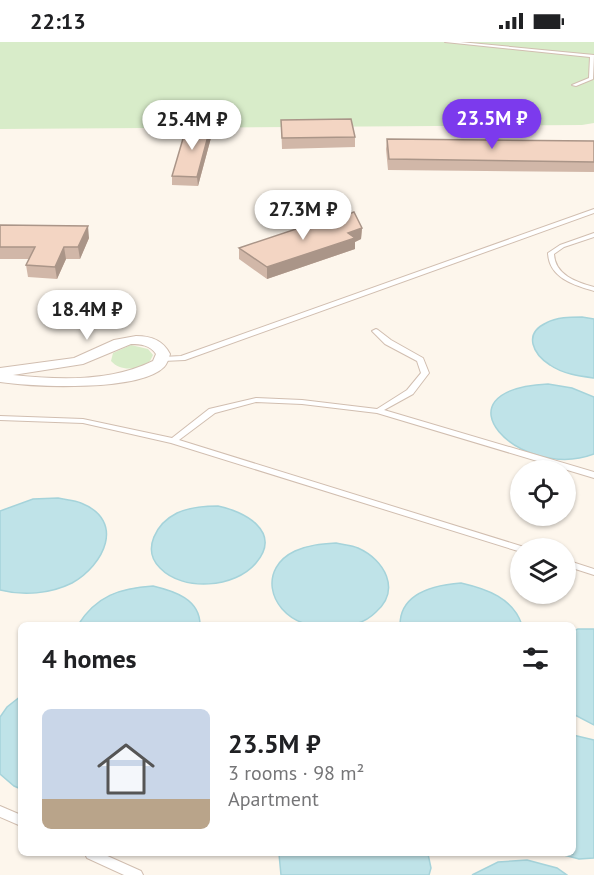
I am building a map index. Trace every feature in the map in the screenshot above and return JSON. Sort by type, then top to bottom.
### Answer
[{"type":"street","points":[[0,372],[62,365],[90,357],[110,346],[128,340],[156,344],[161,348],[162,359],[152,369],[143,372],[102,379],[47,382],[0,378]]},
{"type":"lane","points":[[447,42],[593,56],[591,79],[574,85]]},
{"type":"lane","points":[[162,359],[182,358],[594,211]]},
{"type":"lane","points":[[594,234],[562,246],[551,253],[550,260],[554,269],[565,277],[594,289]]},
{"type":"lane","points":[[376,331],[388,342],[420,360],[425,373],[410,392],[378,411]]},
{"type":"lane","points":[[173,441],[212,411],[256,400],[302,402],[378,411],[594,475]]},
{"type":"lane","points":[[0,418],[82,422],[173,441],[510,546]]},
{"type":"lane","points":[[576,566],[594,572]]},
{"type":"lane","points":[[0,811],[18,820]]},
{"type":"lane","points":[[95,856],[137,875]]},
{"type":"green space","points":[[0,42],[594,42],[594,123],[582,125],[0,129]]},
{"type":"green space","points":[[131,345],[148,349],[153,355],[150,361],[140,366],[125,368],[111,361],[113,353]]},
{"type":"water","points":[[559,318],[594,319],[594,378],[560,371],[539,355],[533,344],[535,333],[546,323]]},
{"type":"water","points":[[548,384],[572,388],[594,397],[594,454],[566,459],[539,456],[516,446],[499,432],[491,416],[495,401],[513,390]]},
{"type":"water","points":[[58,498],[81,503],[95,511],[103,521],[106,531],[101,555],[83,575],[64,587],[36,593],[0,590],[0,511],[33,499]]},
{"type":"water","points":[[218,506],[238,513],[257,524],[265,541],[263,552],[256,563],[235,578],[209,584],[182,581],[170,576],[160,568],[154,561],[152,545],[163,523],[187,509]]},
{"type":"water","points":[[336,543],[353,546],[368,553],[376,560],[386,576],[388,594],[376,612],[361,622],[301,622],[282,609],[272,588],[272,578],[276,568],[284,558],[295,551],[315,545]]},
{"type":"water","points":[[461,583],[498,596],[506,601],[521,622],[401,622],[406,605],[412,598],[430,588]]},
{"type":"water","points":[[153,586],[177,594],[196,609],[200,622],[80,622],[101,600],[130,589]]},
{"type":"water","points":[[594,629],[594,725],[576,716],[576,630]]},
{"type":"water","points":[[18,698],[18,788],[0,774],[0,717],[7,707]]},
{"type":"water","points":[[576,736],[594,740],[594,858],[579,859],[568,856],[576,856]]},
{"type":"water","points":[[279,856],[428,856],[431,868],[429,875],[281,875]]},
{"type":"water","points":[[527,860],[557,868],[567,875],[472,875],[498,862]]},
{"type":"building","points":[[351,119],[355,137],[282,138],[281,120]]},
{"type":"building","points":[[187,125],[211,125],[197,177],[172,176]]},
{"type":"building","points":[[387,139],[594,141],[594,162],[389,159]]},
{"type":"building","points":[[354,212],[362,228],[348,233],[355,238],[267,267],[239,248],[320,221],[324,223]]},
{"type":"building","points":[[0,225],[88,226],[78,247],[64,247],[55,267],[26,265],[35,247],[0,247]]}]
